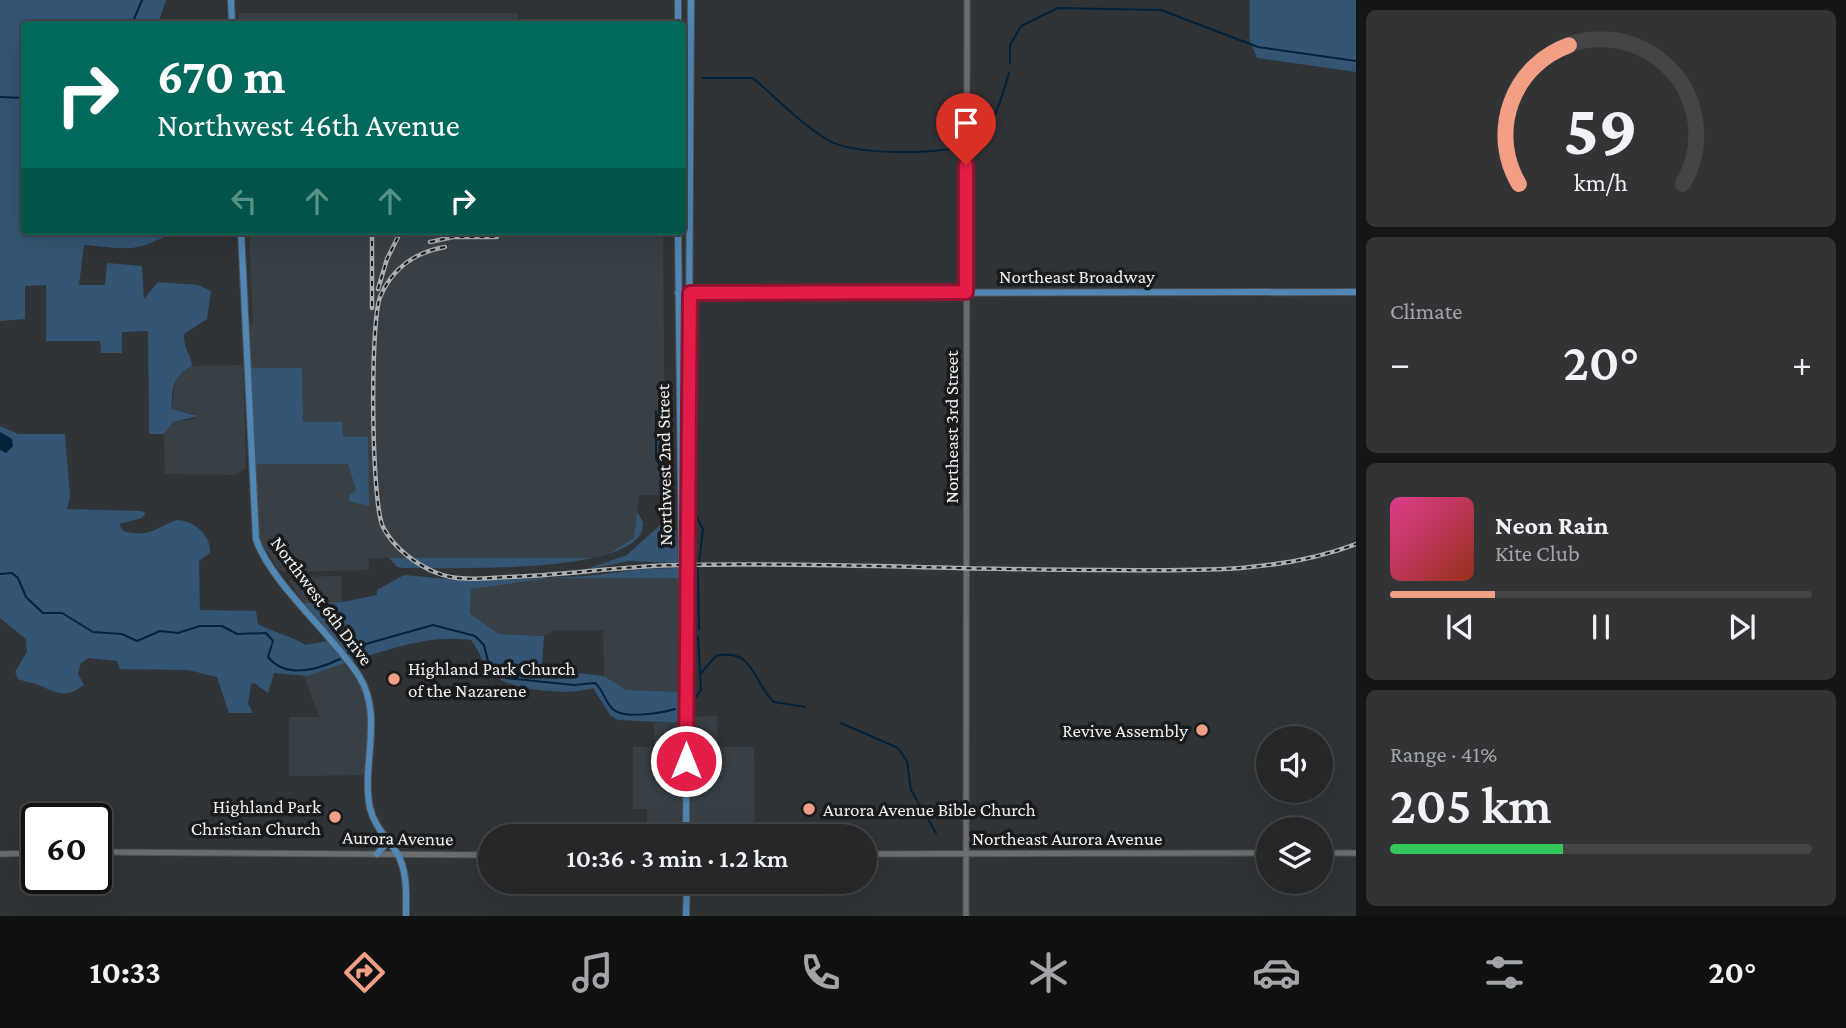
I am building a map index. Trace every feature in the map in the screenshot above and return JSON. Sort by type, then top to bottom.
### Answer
[{"type":"main road","points":[[231,0],[232,21]]},
{"type":"main road","points":[[678,0],[678,21]]},
{"type":"main road","name":"Northwest 2nd Street","points":[[686,698],[691,0]]},
{"type":"main road","name":"Northwest 6th Drive","points":[[241,235],[257,539],[268,562],[345,657],[365,687],[370,717],[369,803],[382,834],[397,855]]},
{"type":"main road","name":"Northwest 2nd Street","points":[[678,235],[687,824]]},
{"type":"main road","name":"Northeast Broadway","points":[[678,293],[1356,292]]},
{"type":"main road","points":[[377,854],[384,846],[382,834]]},
{"type":"main road","points":[[397,855],[405,881],[406,916]]},
{"type":"main road","points":[[686,916],[687,894]]},
{"type":"street","name":"Northeast 3rd Street","points":[[966,916],[967,0]]},
{"type":"street","name":"Aurora Avenue","points":[[112,852],[478,855]]},
{"type":"street","points":[[0,854],[21,853]]},
{"type":"street","name":"Northeast Aurora Avenue","points":[[877,854],[1256,853]]},
{"type":"street","points":[[1333,853],[1356,853]]},
{"type":"shaded area","points":[[0,0],[166,0],[159,21],[21,21],[21,235],[172,235],[136,247],[84,245],[79,285],[105,285],[107,263],[142,266],[144,299],[158,282],[198,285],[211,291],[207,319],[184,334],[192,366],[177,379],[172,395],[172,409],[198,416],[173,422],[164,434],[149,434],[148,331],[122,332],[122,353],[101,353],[100,341],[46,341],[46,285],[25,286],[25,319],[0,321]]},
{"type":"shaded area","points":[[1250,0],[1356,0],[1356,72],[1257,58],[1250,41]]},
{"type":"shaded area","points":[[239,13],[518,13],[518,21],[239,21]]},
{"type":"shaded area","points":[[596,20],[596,21],[518,21]]},
{"type":"shaded area","points":[[249,235],[663,235],[665,490],[661,495],[639,495],[634,538],[610,553],[592,558],[369,558],[369,570],[285,572],[278,569],[258,538],[254,464],[348,463],[356,490],[368,506],[364,437],[342,437],[342,422],[302,422],[302,368],[250,368],[248,325],[253,325]]},
{"type":"shaded area","points":[[243,365],[246,468],[235,475],[165,474],[164,434],[173,422],[196,419],[194,414],[172,409],[176,378],[192,366]]},
{"type":"shaded area","points":[[250,368],[302,368],[303,422],[342,422],[343,437],[368,437],[369,506],[349,501],[349,495],[356,490],[348,464],[254,464]]},
{"type":"shaded area","points":[[0,426],[18,434],[65,434],[70,496],[67,509],[146,513],[142,518],[119,524],[123,531],[132,533],[151,532],[177,520],[200,530],[208,541],[210,553],[199,561],[200,610],[256,611],[258,624],[305,645],[328,641],[345,663],[307,676],[274,673],[268,693],[254,683],[251,684],[248,704],[253,713],[229,713],[217,677],[188,670],[120,669],[117,661],[88,658],[81,663],[78,674],[84,685],[73,692],[58,693],[18,679],[15,672],[27,652],[26,639],[0,618]]},
{"type":"shaded area","points":[[0,432],[12,439],[13,446],[6,453],[0,450]]},
{"type":"shaded area","points":[[637,512],[643,522],[636,540],[610,553],[634,538]]},
{"type":"shaded area","points":[[667,524],[676,532],[678,563],[628,561],[581,571],[627,555],[659,526]]},
{"type":"shaded area","points":[[389,558],[590,558],[498,568],[404,568],[397,567]]},
{"type":"shaded area","points":[[678,568],[678,578],[551,578],[471,589],[470,614],[499,634],[544,636],[542,664],[549,670],[604,676],[626,690],[680,692],[681,723],[618,720],[610,715],[593,688],[555,692],[511,684],[491,673],[471,640],[425,641],[351,661],[304,603],[342,602],[377,595],[377,590],[404,575],[471,581],[587,576]]},
{"type":"shaded area","points":[[341,576],[342,602],[304,603],[289,581],[298,577]]},
{"type":"shaded area","points":[[551,578],[678,578],[680,692],[625,690],[604,676],[603,630],[554,630],[544,636],[499,634],[470,615],[471,589]]},
{"type":"shaded area","points":[[345,657],[360,679],[371,717],[369,775],[289,776],[289,717],[319,717],[303,672]]},
{"type":"shaded area","points":[[717,716],[717,747],[754,747],[755,824],[647,824],[647,809],[633,809],[633,747],[654,747],[654,723],[685,723],[686,717]]},
{"type":"waterway","points":[[133,21],[142,0]]},
{"type":"waterway","points":[[1010,63],[1010,45],[1021,26],[1058,8],[1161,10],[1258,47],[1356,61]]},
{"type":"waterway","points":[[970,143],[978,138],[991,122],[1009,73]]},
{"type":"waterway","points":[[703,78],[753,78],[808,126],[840,145],[895,152],[934,151],[965,146]]},
{"type":"waterway","points":[[0,97],[21,98]]},
{"type":"waterway","points":[[656,411],[656,458],[674,497]]},
{"type":"waterway","points":[[695,514],[703,529],[698,571],[699,629]]},
{"type":"waterway","points":[[0,574],[12,573],[18,578],[26,597],[43,613],[62,613],[93,632],[122,634],[137,641],[160,631],[178,633],[200,626],[222,626],[237,634],[266,633],[273,641],[268,657],[284,668],[313,669],[340,659]]},
{"type":"waterway","points":[[348,653],[355,647],[433,625],[475,636],[484,645],[489,665],[506,678],[574,685],[595,683],[606,701],[619,713],[635,715],[675,709]]},
{"type":"waterway","points":[[694,700],[701,690],[698,637]]},
{"type":"waterway","points":[[701,673],[716,656],[738,657],[746,662],[774,702],[805,707]]},
{"type":"waterway","points":[[841,723],[898,748],[907,761],[911,790],[936,833]]},
{"type":"railway","points":[[372,235],[372,308]]},
{"type":"railway","points":[[378,289],[387,259],[399,235]]},
{"type":"railway","points":[[430,242],[453,237],[497,237]]},
{"type":"railway","points":[[445,247],[424,253],[406,263],[385,287],[377,314],[373,375],[376,484],[383,527],[393,542],[413,560],[445,576],[481,579],[658,566],[733,564],[1049,570],[1230,569],[1294,561],[1356,544]]},
{"type":"place","name":"Highland Park Church of the Nazarene","points":[[394,679]]},
{"type":"place","name":"Revive Assembly","points":[[1202,730]]},
{"type":"place","name":"Aurora Avenue Bible Church","points":[[809,809]]},
{"type":"place","name":"Highland Park Christian Church","points":[[335,817]]},
{"type":"route","points":[[686,761],[690,293],[966,292],[966,165]]}]
